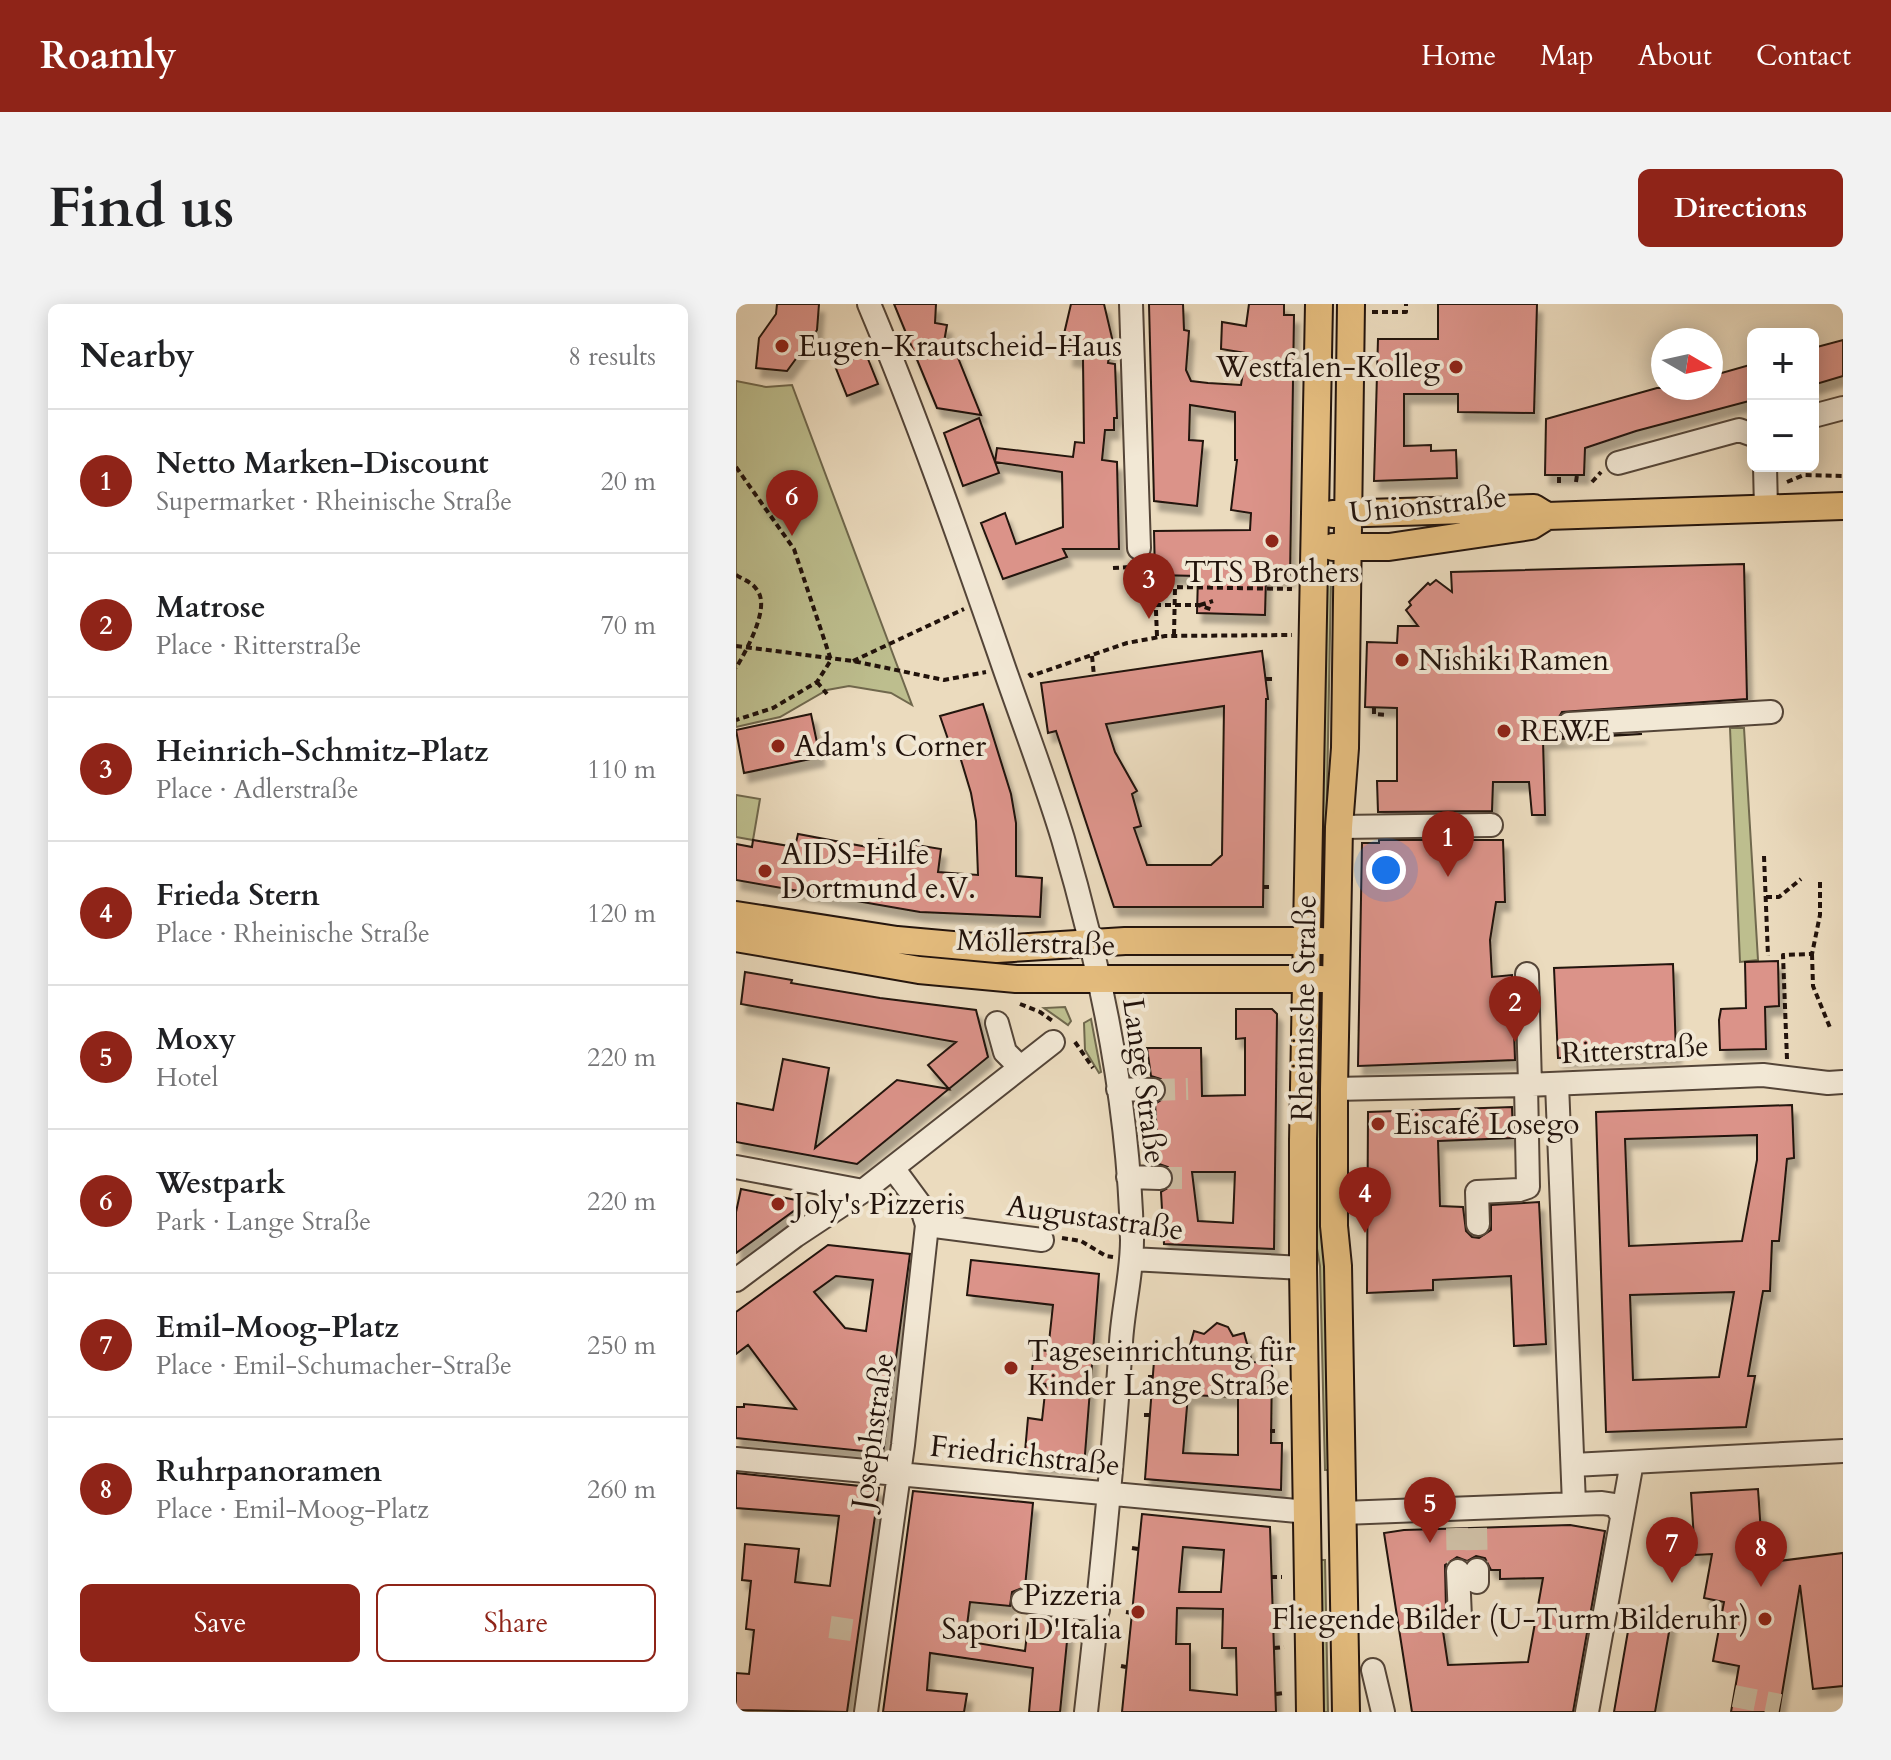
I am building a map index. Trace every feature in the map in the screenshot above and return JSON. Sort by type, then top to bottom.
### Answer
[{"type":"main road","name":"Rheinische Straße","points":[[1310,1712],[1303,1268],[1313,516],[1319,304]]},
{"type":"main road","name":"Rheinische Straße","points":[[1346,1712],[1338,1266],[1334,1226],[1334,1089],[1339,827],[1345,748],[1351,304]]},
{"type":"main road","name":"Unionstraße","points":[[1313,547],[1389,547],[1531,526],[1547,516],[1843,506]]},
{"type":"main road","name":"Unionstraße","points":[[1313,516],[1534,508],[1547,516]]},
{"type":"main road","name":"Möllerstraße","points":[[736,915],[956,947],[1337,941]]},
{"type":"main road","name":"Möllerstraße","points":[[736,938],[919,970],[1016,979],[1337,979]]},
{"type":"main road","points":[[1308,1512],[1343,1513]]},
{"type":"street","name":"Lange Straße","points":[[869,304],[895,365],[981,601],[1062,837],[1099,979],[1118,1089],[1128,1177],[1131,1259],[1086,1712]]},
{"type":"street","points":[[1131,304],[1139,557]]},
{"type":"street","points":[[1819,414],[1843,408]]},
{"type":"street","points":[[1618,463],[1739,430],[1747,433]]},
{"type":"street","points":[[1765,472],[1766,509]]},
{"type":"street","points":[[1569,724],[1771,712]]},
{"type":"street","points":[[1339,827],[1491,825]]},
{"type":"street","points":[[1478,1224],[1477,1192],[1528,1187],[1527,974]]},
{"type":"street","points":[[997,1023],[1005,1052],[1020,1067]]},
{"type":"street","points":[[736,1280],[863,1191],[1053,1042]]},
{"type":"street","name":"Ritterstraße","points":[[1334,1089],[1763,1075],[1843,1082]]},
{"type":"street","points":[[1557,1084],[1574,1504]]},
{"type":"street","points":[[1118,1089],[1153,1090]]},
{"type":"street","points":[[736,1167],[863,1191]]},
{"type":"street","points":[[893,1168],[921,1206],[927,1225]]},
{"type":"street","points":[[1128,1177],[1160,1178]]},
{"type":"street","name":"Augustastraße","points":[[927,1225],[1042,1240]]},
{"type":"street","name":"Josephstraße","points":[[866,1712],[867,1632],[898,1473],[927,1225]]},
{"type":"street","name":"Augustastraße","points":[[1131,1259],[1303,1268]]},
{"type":"street","points":[[1573,1465],[1843,1451]]},
{"type":"street","name":"Friedrichstraße","points":[[736,1459],[1308,1512]]},
{"type":"street","points":[[1587,1712],[1632,1462]]},
{"type":"street","points":[[1343,1513],[1466,1518],[1574,1504],[1615,1505],[1621,1514]]},
{"type":"street","points":[[1460,1618],[1471,1574]]},
{"type":"street","points":[[1023,1601],[1098,1610]]},
{"type":"street","points":[[1373,1670],[1383,1712]]},
{"type":"path","points":[[1379,312],[1406,312],[1406,304]]},
{"type":"path","points":[[736,467],[794,549],[831,660]]},
{"type":"path","points":[[1559,475],[1559,483]]},
{"type":"path","points":[[1576,482],[1577,475]]},
{"type":"path","points":[[1804,475],[1843,476]]},
{"type":"path","points":[[1113,568],[1139,557]]},
{"type":"path","points":[[736,575],[751,582],[760,592],[763,606],[736,668]]},
{"type":"path","points":[[1157,637],[1155,587],[1299,589]]},
{"type":"path","points":[[1174,635],[1175,587]]},
{"type":"path","points":[[1139,598],[1155,596]]},
{"type":"path","points":[[853,661],[981,601]]},
{"type":"path","points":[[1155,605],[1198,605],[1213,601]]},
{"type":"path","points":[[1198,605],[1213,610]]},
{"type":"path","points":[[736,646],[853,661],[944,680],[1025,665],[1031,676],[1157,637],[1286,635]]},
{"type":"path","points":[[1092,656],[1094,676]]},
{"type":"path","points":[[736,720],[773,708],[817,682],[831,660]]},
{"type":"path","points":[[1266,679],[1276,679]]},
{"type":"path","points":[[817,682],[827,694]]},
{"type":"path","points":[[1374,705],[1374,714],[1387,715]]},
{"type":"path","points":[[1764,856],[1768,956]]},
{"type":"path","points":[[1820,878],[1820,915],[1812,954],[1813,986],[1831,1030]]},
{"type":"path","points":[[1766,897],[1779,897],[1801,879]]},
{"type":"path","points":[[1263,887],[1271,887]]},
{"type":"path","points":[[1787,1053],[1783,955],[1812,954]]},
{"type":"path","points":[[1146,1114],[1157,1114]]},
{"type":"path","points":[[1150,1154],[1159,1153]]},
{"type":"path","points":[[1156,1226],[1163,1226]]},
{"type":"path","name":"Augustastraße","points":[[1042,1240],[1046,1236],[1081,1241],[1106,1256],[1131,1259]]},
{"type":"path","points":[[1132,1548],[1138,1549]]},
{"type":"path","points":[[1271,1577],[1282,1577]]},
{"type":"path","points":[[1273,1609],[1283,1609]]},
{"type":"path","points":[[1274,1648],[1284,1647]]},
{"type":"path","points":[[1276,1694],[1284,1693]]},
{"type":"green space","points":[[736,381],[766,387],[792,385],[912,705],[891,693],[849,686],[827,690],[780,717],[736,727]]},
{"type":"green space","points":[[1323,581],[1331,581],[1325,897],[1318,897]]},
{"type":"green space","points":[[1730,728],[1744,728],[1758,960],[1740,962]]},
{"type":"green space","points":[[736,795],[760,799],[753,840],[736,837]]},
{"type":"green space","points":[[1065,1007],[1071,1021],[1068,1025],[1044,1008]]},
{"type":"green space","points":[[1091,1019],[1099,1073],[1085,1050],[1084,1023]]},
{"type":"green space","points":[[1313,1037],[1321,1037],[1320,1218],[1327,1258],[1332,1470],[1325,1470],[1320,1266],[1313,1225]]},
{"type":"green space","points":[[1319,1560],[1325,1560],[1328,1712],[1321,1712]]},
{"type":"building","name":"Eugen-Krautscheid-Haus","points":[[777,304],[819,304],[817,330],[787,371],[756,368],[759,338],[776,314]]},
{"type":"building","points":[[894,304],[936,304],[935,323],[947,325],[944,342],[952,343],[981,415],[937,408]]},
{"type":"building","points":[[1071,304],[1104,304],[1112,338],[1108,363],[1115,364],[1117,418],[1114,418],[1114,430],[1105,430],[1102,460],[1117,462],[1119,549],[1063,549],[1067,557],[1003,579],[981,523],[1005,513],[1016,544],[1063,527],[1062,472],[995,462],[997,448],[1073,457],[1075,442],[1084,443],[1083,359],[1068,357],[1071,335],[1064,334]]},
{"type":"building","points":[[1149,304],[1183,304],[1184,330],[1189,331],[1186,370],[1191,381],[1208,383],[1241,385],[1246,353],[1221,349],[1222,322],[1246,326],[1249,304],[1284,304],[1284,315],[1294,315],[1290,577],[1266,577],[1265,615],[1197,613],[1198,576],[1155,575],[1154,531],[1250,530],[1251,513],[1231,510],[1237,460],[1235,412],[1190,405],[1189,440],[1203,441],[1197,506],[1154,501]]},
{"type":"building","name":"Westfalen-Kolleg","points":[[1438,304],[1537,304],[1534,413],[1458,412],[1458,394],[1404,394],[1404,446],[1431,445],[1431,451],[1456,450],[1457,478],[1374,481],[1378,339],[1438,339]]},
{"type":"building","points":[[1843,340],[1843,376],[1819,383],[1819,346]]},
{"type":"building","points":[[866,354],[878,384],[847,396],[835,366]]},
{"type":"building","points":[[1747,366],[1747,402],[1585,448],[1584,475],[1545,475],[1546,419],[1651,390],[1651,400],[1723,400],[1723,373]]},
{"type":"building","points":[[979,418],[999,473],[963,486],[944,433]]},
{"type":"building","points":[[1744,564],[1747,699],[1562,712],[1555,724],[1563,737],[1642,734],[1543,740],[1545,815],[1532,815],[1529,782],[1493,782],[1492,811],[1378,812],[1377,781],[1397,781],[1397,708],[1365,707],[1367,642],[1397,643],[1398,626],[1418,626],[1406,610],[1411,605],[1409,602],[1428,583],[1430,585],[1436,580],[1452,592],[1451,572]]},
{"type":"building","points":[[1262,651],[1268,699],[1263,907],[1114,907],[1056,731],[1048,733],[1041,683]],"holes":[[[1224,706],[1222,855],[1211,865],[1147,865],[1134,828],[1141,826],[1132,794],[1137,791],[1115,752],[1106,724]]]},
{"type":"building","points":[[983,704],[1011,794],[1016,823],[1016,876],[1042,878],[1040,917],[920,912],[736,880],[736,844],[752,847],[753,840],[795,847],[798,834],[878,849],[879,839],[941,849],[938,872],[978,875],[976,821],[971,793],[955,740],[949,742],[940,716]]},
{"type":"building","name":"Adam's Corner","points":[[811,714],[820,757],[744,773],[736,730]]},
{"type":"building","points":[[1379,840],[1503,840],[1505,902],[1496,902],[1490,940],[1492,977],[1512,975],[1515,1060],[1358,1066],[1362,843],[1379,843]]},
{"type":"building","points":[[1778,961],[1779,1006],[1765,1007],[1766,1049],[1720,1050],[1721,1009],[1746,1008],[1745,962]]},
{"type":"building","points":[[1673,964],[1676,1054],[1558,1058],[1554,968]]},
{"type":"building","points":[[745,972],[880,998],[976,1010],[988,1057],[949,1089],[928,1065],[956,1042],[741,1004]]},
{"type":"building","points":[[1236,1009],[1272,1009],[1277,1014],[1274,1249],[1164,1244],[1161,1192],[1171,1186],[1174,1178],[1168,1167],[1159,1164],[1155,1104],[1164,1098],[1167,1090],[1161,1079],[1151,1076],[1147,1048],[1201,1048],[1202,1096],[1245,1095],[1245,1038],[1236,1039]],"holes":[[[1192,1172],[1235,1172],[1233,1223],[1198,1221]]]},
{"type":"building","points":[[783,1059],[829,1068],[815,1148],[897,1080],[949,1089],[857,1164],[736,1142],[736,1103],[773,1110]]},
{"type":"building","points":[[1792,1105],[1794,1158],[1787,1159],[1779,1241],[1772,1241],[1770,1291],[1763,1291],[1748,1376],[1755,1376],[1746,1427],[1606,1432],[1596,1112]],"holes":[[[1757,1135],[1757,1160],[1742,1241],[1629,1246],[1625,1139]],[[1734,1292],[1719,1377],[1633,1380],[1630,1295]]]},
{"type":"building","points":[[1512,1107],[1513,1138],[1438,1141],[1440,1206],[1463,1207],[1466,1231],[1472,1237],[1479,1238],[1491,1230],[1491,1205],[1539,1202],[1546,1344],[1514,1346],[1511,1276],[1433,1280],[1433,1290],[1367,1293],[1368,1112]]},
{"type":"building","points":[[741,1189],[806,1202],[736,1253],[736,1212]]},
{"type":"building","points":[[828,1245],[910,1254],[883,1453],[736,1438],[736,1407],[744,1407],[744,1404],[796,1409],[748,1345],[736,1354],[736,1312]],"holes":[[[836,1276],[873,1280],[866,1331],[845,1328],[814,1292]]]},
{"type":"building","points":[[971,1260],[1099,1274],[1084,1467],[1024,1463],[1028,1418],[1042,1420],[1046,1384],[1031,1383],[1034,1349],[1048,1351],[1053,1305],[967,1295]]},
{"type":"building","points":[[1217,1323],[1228,1327],[1233,1336],[1244,1333],[1252,1362],[1272,1363],[1271,1443],[1282,1443],[1281,1490],[1145,1479],[1154,1361],[1185,1363],[1194,1331],[1204,1334]],"holes":[[[1188,1395],[1238,1397],[1238,1455],[1183,1453]]]},
{"type":"building","points":[[736,1473],[879,1488],[847,1712],[736,1710],[736,1673],[749,1674],[754,1630],[746,1629],[751,1581],[742,1580],[745,1544],[799,1549],[795,1582],[830,1586],[839,1516],[736,1508]]},
{"type":"building","points":[[1758,1489],[1763,1563],[1843,1553],[1843,1686],[1813,1689],[1800,1585],[1779,1712],[1731,1712],[1739,1666],[1713,1661],[1724,1602],[1704,1598],[1712,1554],[1695,1555],[1691,1493]]},
{"type":"building","points":[[913,1491],[1033,1503],[1025,1587],[1012,1592],[1010,1606],[970,1602],[965,1641],[1025,1651],[1029,1616],[1069,1621],[1060,1712],[1029,1712],[1033,1668],[930,1653],[927,1690],[967,1694],[964,1712],[883,1712]]},
{"type":"building","points":[[1142,1514],[1270,1527],[1276,1712],[1122,1712]],"holes":[[[1183,1547],[1224,1550],[1221,1592],[1179,1592]],[[1177,1608],[1223,1609],[1222,1648],[1236,1648],[1237,1695],[1190,1690],[1190,1644],[1176,1644]]]},
{"type":"building","points":[[1570,1525],[1605,1531],[1573,1712],[1412,1712],[1384,1533]],"holes":[[[1476,1556],[1485,1558],[1491,1570],[1500,1570],[1500,1579],[1543,1578],[1528,1662],[1448,1665],[1440,1611],[1446,1610],[1445,1565],[1457,1557],[1467,1561]]]},
{"type":"building","points":[[1632,1608],[1672,1615],[1655,1712],[1614,1712]]},
{"type":"tunnel","points":[[1153,1090],[1188,1089]]},
{"type":"tunnel","points":[[1160,1178],[1193,1178]]},
{"type":"tunnel","points":[[1457,1528],[1458,1571]]},
{"type":"tunnel","points":[[1476,1528],[1477,1570]]},
{"type":"tunnel","points":[[830,1627],[858,1631]]},
{"type":"tunnel","points":[[1734,1696],[1780,1705]]},
{"type":"place","name":"Eugen-Krautscheid-Haus","points":[[782,346]]},
{"type":"place","name":"Westfalen-Kolleg","points":[[1456,367]]},
{"type":"place","name":"Westpark","points":[[792,536]]},
{"type":"place","name":"TTS Brothers","points":[[1272,541]]},
{"type":"place","name":"Heinrich-Schmitz-Platz","points":[[1149,619]]},
{"type":"place","name":"Nishiki Ramen","points":[[1402,660]]},
{"type":"place","name":"REWE","points":[[1504,731]]},
{"type":"place","name":"Adam's Corner","points":[[778,746]]},
{"type":"place","name":"AIDS-Hilfe Dortmund e.V.","points":[[765,871]]},
{"type":"place","name":"Netto Marken-Discount","points":[[1448,877]]},
{"type":"place","name":"Matrose","points":[[1515,1042]]},
{"type":"place","name":"Eiscafé Losego","points":[[1378,1124]]},
{"type":"place","name":"Joly's Pizzeris","points":[[778,1204]]},
{"type":"place","name":"Frieda Stern","points":[[1365,1233]]},
{"type":"place","name":"Tageseinrichtung für Kinder Lange Straße","points":[[1011,1368]]},
{"type":"place","name":"Moxy","points":[[1430,1543]]},
{"type":"place","name":"Emil-Moog-Platz","points":[[1672,1583]]},
{"type":"place","name":"Ruhrpanoramen","points":[[1761,1587]]},
{"type":"place","name":"Pizzeria Sapori D'Italia","points":[[1138,1612]]},
{"type":"place","name":"Fliegende Bilder (U-Turm Bilderuhr)","points":[[1765,1619]]}]
